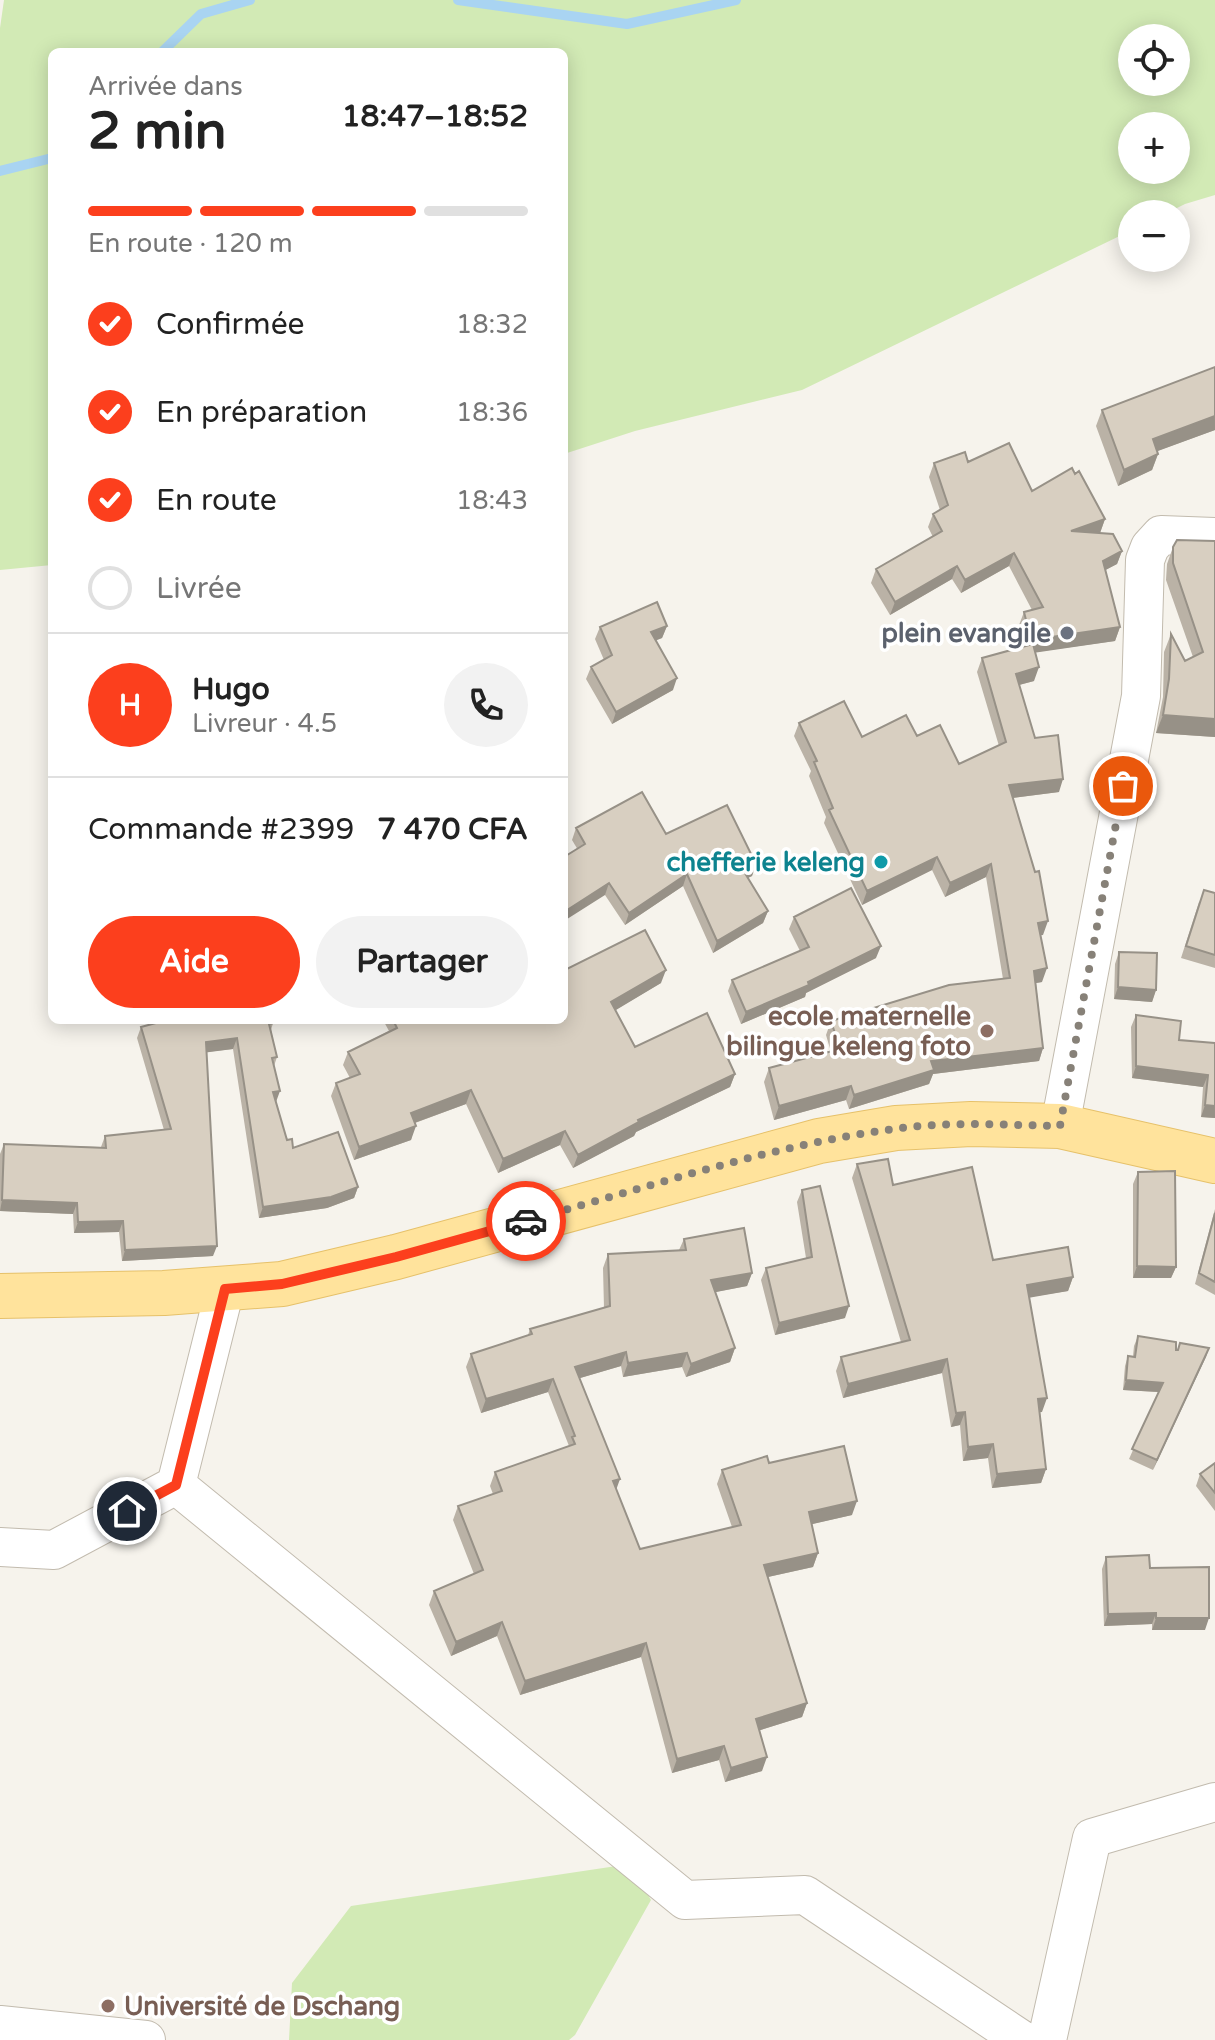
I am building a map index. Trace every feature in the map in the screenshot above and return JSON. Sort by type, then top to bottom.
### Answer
[{"type":"main road","points":[[0,1296],[164,1293],[282,1284],[396,1257],[819,1141],[896,1128],[971,1124],[1060,1126],[1215,1161]]},
{"type":"street","points":[[1060,1126],[1141,696],[1145,560],[1150,547],[1161,535],[1215,537]]},
{"type":"street","points":[[0,1547],[54,1550],[176,1485],[225,1289]]},
{"type":"street","points":[[176,1485],[685,1900],[805,1895],[1022,2040]]},
{"type":"street","points":[[1047,2040],[1092,1838],[1215,1802]]},
{"type":"street","points":[[0,2025],[146,2040]]},
{"type":"green space","points":[[4,0],[1215,0],[1215,195],[1190,202],[1190,200],[1118,200],[1118,237],[802,390],[635,431],[568,453],[568,48],[48,48],[48,565],[0,570],[0,28]]},
{"type":"green space","points":[[630,1864],[651,1900],[575,2035],[569,2040],[289,2040],[292,1983],[351,1906]]},
{"type":"building","points":[[1215,367],[1215,416],[1153,439],[1158,454],[1124,470],[1102,410]]},
{"type":"building","points":[[1009,443],[1032,491],[1072,468],[1075,474],[1079,471],[1105,519],[1071,531],[1113,534],[1122,551],[1103,561],[1120,627],[1031,640],[1024,612],[1043,607],[1014,553],[965,580],[957,566],[895,602],[876,569],[942,531],[933,514],[948,505],[934,463],[965,452],[968,462]]},
{"type":"building","points":[[1177,540],[1215,541],[1215,719],[1163,715],[1169,679],[1171,634],[1185,661],[1203,652],[1173,563],[1173,547]]},
{"type":"building","points":[[657,602],[667,626],[651,632],[677,678],[616,712],[591,667],[612,655],[600,627]]},
{"type":"building","points":[[1033,644],[1039,667],[1016,674],[1035,738],[1058,735],[1063,779],[1009,785],[1035,872],[1039,871],[1048,921],[1038,923],[1047,968],[1034,971],[1043,1048],[931,1061],[934,1070],[854,1095],[851,1086],[779,1106],[769,1068],[840,1049],[831,1021],[949,985],[1010,978],[991,864],[950,883],[937,857],[867,891],[829,810],[833,808],[814,762],[817,761],[799,723],[844,701],[862,737],[906,715],[917,736],[940,725],[959,764],[1006,742],[982,658]]},
{"type":"building","points":[[642,792],[666,834],[727,805],[756,864],[743,870],[768,911],[717,941],[687,874],[629,913],[609,883],[568,909],[568,855],[585,844],[576,828]]},
{"type":"building","points":[[851,888],[881,946],[808,982],[809,985],[746,1012],[732,980],[809,947],[794,917]]},
{"type":"building","points":[[1204,890],[1215,893],[1215,955],[1186,946]]},
{"type":"building","points":[[645,930],[666,970],[611,1002],[635,1047],[707,1013],[735,1074],[638,1120],[578,1155],[565,1131],[503,1159],[471,1090],[411,1113],[416,1126],[359,1147],[336,1083],[360,1074],[348,1052],[397,1028],[395,1024],[568,1024],[568,968]]},
{"type":"building","points":[[1119,952],[1157,953],[1156,990],[1118,987]]},
{"type":"building","points":[[1136,1015],[1181,1021],[1179,1040],[1215,1043],[1215,1106],[1205,1105],[1208,1075],[1136,1066]]},
{"type":"building","points":[[152,1024],[269,1024],[277,1057],[272,1058],[280,1091],[273,1092],[287,1140],[292,1139],[293,1148],[338,1132],[358,1187],[331,1197],[263,1207],[237,1038],[206,1042],[217,1246],[125,1250],[123,1221],[78,1222],[77,1203],[2,1200],[4,1144],[106,1148],[105,1136],[171,1129],[141,1027]]},
{"type":"building","points":[[888,1159],[893,1185],[972,1167],[993,1260],[1068,1247],[1073,1277],[1027,1285],[1047,1398],[1038,1399],[1046,1469],[997,1474],[993,1444],[968,1447],[965,1412],[956,1413],[947,1359],[848,1384],[841,1357],[910,1340],[857,1164]]},
{"type":"building","points":[[1175,1171],[1176,1267],[1137,1266],[1138,1172]]},
{"type":"building","points":[[820,1186],[849,1306],[779,1323],[766,1268],[812,1257],[802,1190]]},
{"type":"building","points":[[1215,1213],[1215,1282],[1199,1273]]},
{"type":"building","points":[[744,1228],[752,1273],[711,1280],[735,1348],[691,1364],[687,1353],[628,1363],[626,1352],[575,1367],[620,1479],[613,1481],[640,1549],[741,1525],[722,1470],[767,1456],[769,1463],[844,1446],[857,1501],[809,1512],[818,1553],[764,1565],[807,1703],[756,1719],[767,1757],[731,1768],[724,1746],[677,1759],[646,1643],[525,1681],[502,1622],[456,1642],[434,1591],[483,1570],[458,1506],[502,1491],[495,1472],[575,1444],[572,1437],[575,1436],[553,1379],[486,1399],[471,1354],[532,1334],[530,1329],[610,1306],[608,1254],[686,1250],[684,1239]]},
{"type":"building","points":[[1138,1336],[1176,1342],[1176,1350],[1180,1343],[1209,1348],[1157,1460],[1132,1449],[1163,1383],[1126,1380],[1128,1356],[1135,1357]]},
{"type":"building","points":[[1215,1463],[1215,1493],[1200,1474]]},
{"type":"building","points":[[1149,1555],[1150,1568],[1209,1567],[1209,1618],[1156,1618],[1156,1613],[1108,1614],[1106,1557]]},
{"type":"waterway","points":[[166,48],[201,14],[250,0]]},
{"type":"waterway","points":[[458,0],[627,24],[736,0]]},
{"type":"waterway","points":[[0,171],[48,159]]},
{"type":"way so far","points":[[526,1221],[819,1141],[896,1128],[971,1124],[1060,1126],[1123,786]]},
{"type":"place","name":"plein evangile","points":[[1067,633]]},
{"type":"place","name":"chefferie keleng","points":[[881,862]]},
{"type":"place","name":"ecole maternelle bilingue keleng foto","points":[[987,1031]]},
{"type":"place","name":"Université de Dschang","points":[[108,2006]]},
{"type":"route","points":[[127,1511],[176,1485],[225,1289],[282,1284],[526,1221]]}]
